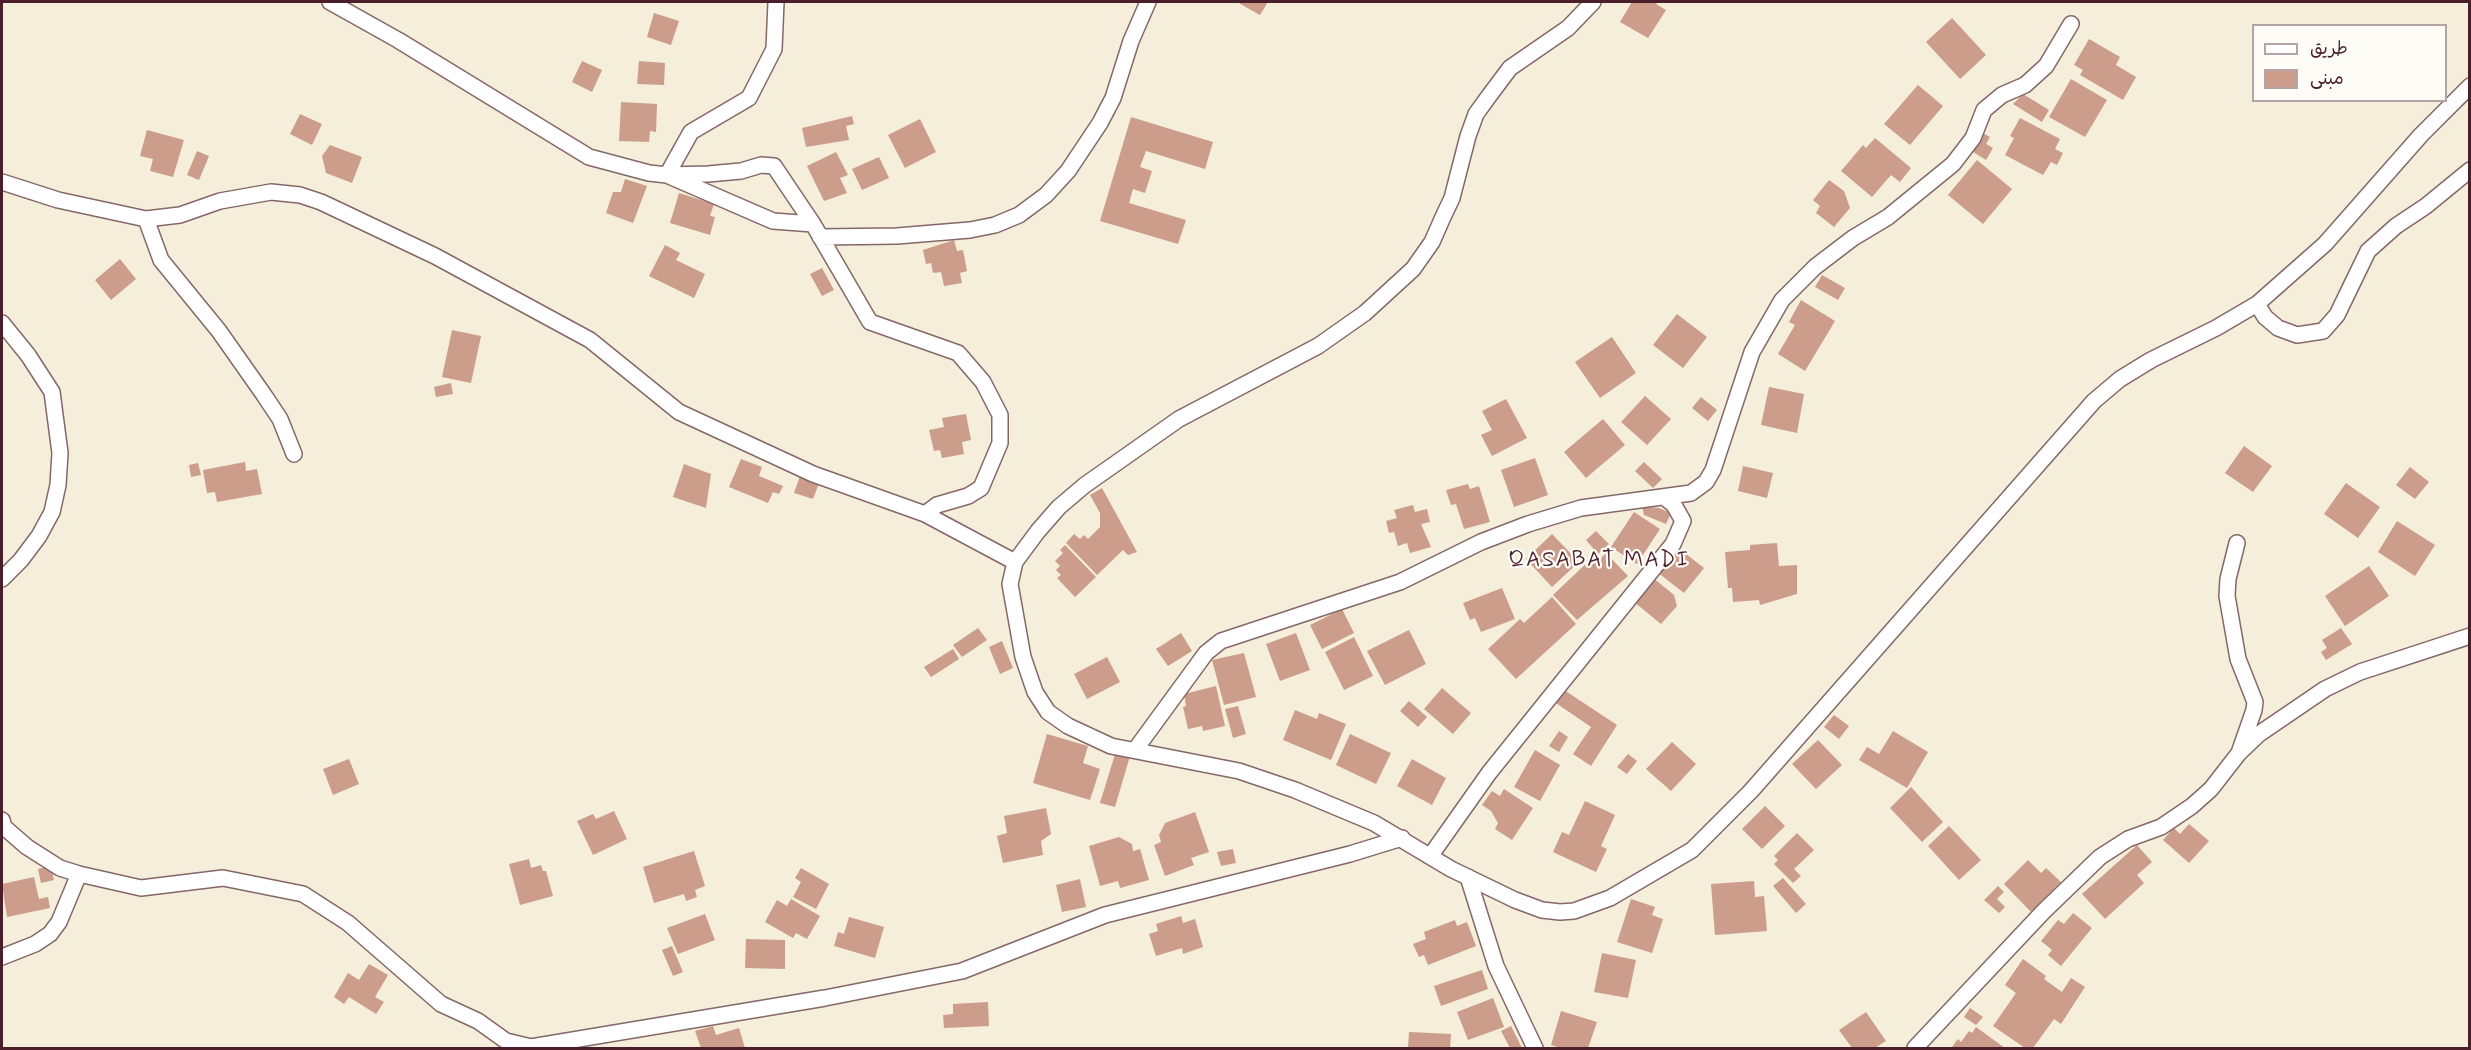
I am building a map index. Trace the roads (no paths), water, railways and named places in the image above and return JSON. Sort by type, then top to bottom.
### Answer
[{"type":"street","points":[[330,2],[398,40],[589,157],[649,173],[667,175],[708,174],[741,171],[761,165],[774,166],[870,322],[958,353],[983,382],[1000,416],[1000,443],[981,488],[968,496],[937,505],[925,514]]},
{"type":"street","points":[[667,175],[691,132],[749,98],[774,49],[776,2]]},
{"type":"street","points":[[667,175],[773,221],[816,231],[897,236],[970,230],[995,225],[1019,215],[1047,195],[1068,171],[1100,123],[1113,98],[1131,40],[1148,2]]},
{"type":"street","points":[[1593,2],[1568,28],[1510,68],[1489,96],[1472,125],[1452,198],[1432,242],[1413,269],[1365,313],[1318,346],[1179,419],[1108,467],[1059,507],[1015,562],[1010,584],[1023,657],[1035,692],[1048,712],[1090,738],[1239,771],[1267,780],[1374,824],[1468,877],[1542,910],[1574,911],[1610,898],[1692,850],[1750,791],[2094,401],[2120,379],[2151,360],[2216,328],[2257,304],[2325,244],[2421,135],[2469,86]]},
{"type":"street","points":[[1136,750],[1206,653],[1221,641],[1400,582],[1481,542],[1528,524],[1581,508],[1691,493],[1706,482],[1713,470],[1752,352],[1782,300],[1815,267],[1852,238],[1888,217],[1953,164],[1973,138],[1984,110],[2002,95],[2025,85],[2046,66],[2071,24]]},
{"type":"street","points":[[2257,304],[2265,317],[2278,328],[2297,335],[2323,332],[2337,315],[2367,252],[2396,226],[2426,206],[2469,170]]},
{"type":"street","points":[[2,182],[58,200],[146,219],[180,215],[229,199],[271,192],[300,195],[321,202],[435,256],[590,339],[679,412],[813,474],[925,514],[1015,562]]},
{"type":"street","points":[[146,219],[161,260],[219,331],[264,395],[280,419],[294,454]]},
{"type":"street","points":[[2,323],[28,355],[52,392],[60,453],[58,484],[51,512],[39,536],[21,560],[2,579]]},
{"type":"street","points":[[1431,855],[1489,772],[1673,544],[1683,521],[1674,505],[1664,497]]},
{"type":"street","points":[[2237,543],[2227,596],[2238,659],[2255,702],[2239,753]]},
{"type":"street","points":[[1915,1048],[2043,912],[2100,857],[2128,839],[2161,827],[2192,806],[2211,789],[2239,753],[2259,734],[2325,689],[2360,672],[2469,636]]},
{"type":"street","points":[[2,820],[3,827],[27,847],[60,868],[79,874],[141,888],[223,878],[303,894],[348,923],[441,1004],[478,1021],[506,1041],[531,1047],[825,998],[962,971],[1105,915],[1350,854],[1402,838]]},
{"type":"street","points":[[2,957],[35,944],[50,934],[59,922],[79,874]]},
{"type":"street","points":[[1468,877],[1496,966],[1535,1048]]},
{"type":"district","name":"QASABAT MADI","points":[[1599,561]]}]
